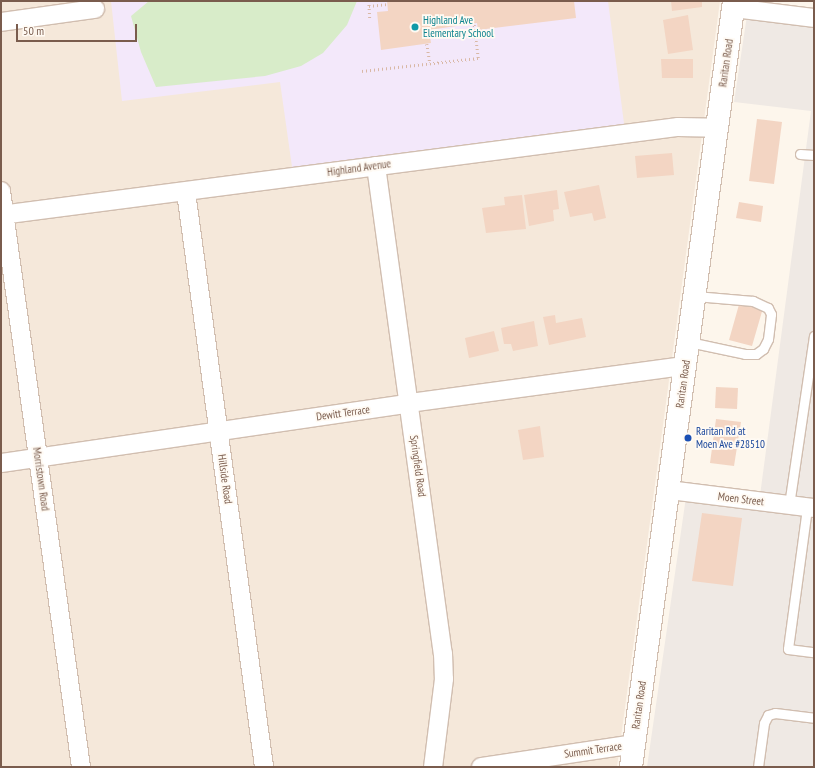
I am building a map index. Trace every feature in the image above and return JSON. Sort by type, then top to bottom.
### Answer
[{"type":"main road","name":"Raritan Road","points":[[631,767],[734,4]]},
{"type":"street","points":[[734,4],[814,18]]},
{"type":"street","points":[[1,22],[95,9]]},
{"type":"street","name":"Highland Avenue","points":[[3,215],[678,127],[717,128]]},
{"type":"street","name":"Springfield Road","points":[[376,166],[410,403],[443,654],[444,679],[433,767]]},
{"type":"street","name":"Morristown Road","points":[[1,191],[3,215],[81,767]]},
{"type":"street","name":"Hillside Road","points":[[186,192],[264,767]]},
{"type":"street","name":"Dewitt Terrace","points":[[1,464],[410,403],[685,366]]},
{"type":"street","name":"Moen Street","points":[[669,490],[810,508]]},
{"type":"street","name":"Summit Terrace","points":[[481,767],[634,744]]},
{"type":"lane","points":[[800,154],[814,155]]},
{"type":"lane","points":[[689,342],[745,354],[756,354],[763,349],[768,339],[771,314],[768,308],[753,301],[695,296]]},
{"type":"lane","points":[[789,505],[814,336]]},
{"type":"lane","points":[[810,508],[788,649],[814,652]]},
{"type":"lane","points":[[758,767],[764,723],[768,715],[775,713],[814,718]]},
{"type":"path","points":[[369,1],[370,18]]},
{"type":"path","points":[[369,6],[387,4]]},
{"type":"path","points":[[362,71],[478,58],[474,24]]},
{"type":"path","points":[[427,44],[430,64]]},
{"type":"shaded area","points":[[1,1],[720,1],[617,767],[1,767]]},
{"type":"shaded area","points":[[111,1],[608,1],[625,131],[293,174],[280,82],[122,101]]},
{"type":"shaded area","points":[[749,2],[814,11],[814,767],[647,767],[686,497],[759,503],[811,111],[734,102]]},
{"type":"green space","points":[[149,1],[357,1],[347,25],[323,53],[301,66],[265,76],[156,87],[141,52],[131,16]]},
{"type":"building","name":"Highland Ave Elementary School","points":[[387,1],[574,1],[576,18],[478,30],[477,23],[429,30],[431,43],[381,50],[377,12],[388,11]]},
{"type":"building","points":[[671,1],[702,1],[702,7],[672,11]]},
{"type":"building","points":[[688,15],[693,50],[668,54],[663,20]]},
{"type":"building","points":[[661,59],[693,59],[693,78],[662,78]]},
{"type":"building","points":[[757,119],[782,122],[774,184],[749,181]]},
{"type":"building","points":[[672,153],[674,175],[637,178],[635,156]]},
{"type":"building","points":[[599,185],[606,218],[594,221],[592,213],[570,217],[564,192]]},
{"type":"building","points":[[557,190],[559,209],[553,210],[554,221],[529,226],[524,195]]},
{"type":"building","points":[[522,195],[526,229],[486,233],[482,208],[505,205],[504,197]]},
{"type":"building","points":[[739,202],[763,206],[761,222],[736,218]]},
{"type":"building","points":[[740,301],[763,308],[752,346],[729,340]]},
{"type":"building","points":[[555,315],[556,323],[582,318],[586,337],[549,345],[543,317]]},
{"type":"building","points":[[534,321],[538,346],[513,351],[511,344],[504,344],[501,328]]},
{"type":"building","points":[[494,331],[499,351],[469,358],[465,338]]},
{"type":"building","points":[[716,387],[738,388],[737,409],[715,408]]},
{"type":"building","points":[[716,419],[741,422],[734,466],[710,463]]},
{"type":"building","points":[[540,426],[544,457],[523,460],[518,430]]},
{"type":"building","points":[[702,513],[742,518],[733,586],[692,581]]},
{"type":"place","name":"Highland Ave Elementary School","points":[[415,27]]},
{"type":"place","name":"Raritan Rd at Moen Ave #28510","points":[[688,438]]}]
